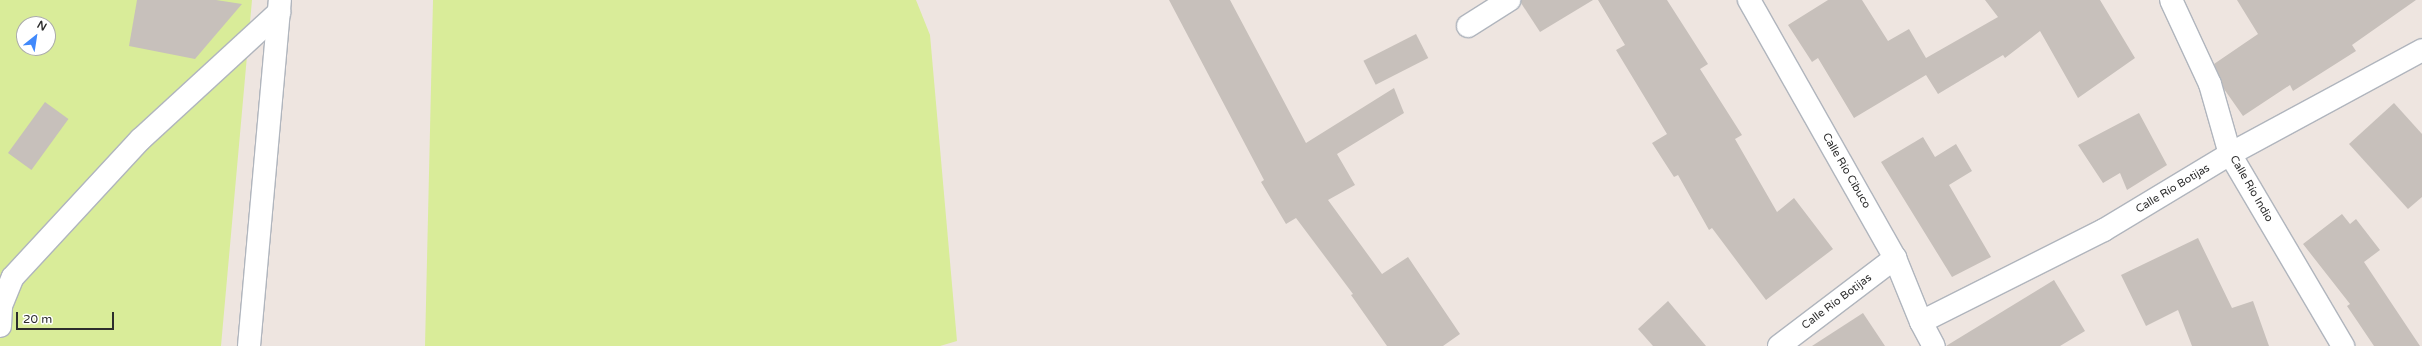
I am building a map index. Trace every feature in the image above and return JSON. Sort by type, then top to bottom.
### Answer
[{"type":"street","points":[[1468,26],[1509,0]]},
{"type":"street","name":"Calle Río Cibuco","points":[[1748,0],[1895,258],[1921,322],[1934,346]]},
{"type":"street","name":"Calle Río Indio","points":[[2171,0],[2210,84],[2230,154],[2343,346]]},
{"type":"street","points":[[0,326],[2,306],[13,277],[141,139],[279,6]]},
{"type":"street","points":[[249,346],[279,6]]},
{"type":"street","name":"Calle Río Botijas","points":[[1921,322],[2104,230],[2230,154],[2422,50]]},
{"type":"street","name":"Calle Río Botijas","points":[[1779,346],[1895,258]]},
{"type":"green space","points":[[0,0],[252,0],[221,346],[0,346]]},
{"type":"green space","points":[[433,0],[916,0],[930,35],[957,341],[940,346],[425,346]]},
{"type":"building","points":[[137,0],[216,0],[242,4],[195,59],[129,46]]},
{"type":"building","points":[[1169,0],[1230,0],[1306,143],[1394,88],[1404,113],[1337,154],[1355,185],[1328,200],[1382,274],[1408,257],[1460,334],[1443,346],[1387,346],[1351,295],[1353,294],[1296,218],[1286,224],[1261,182],[1264,180]]},
{"type":"building","points":[[1521,0],[1593,0],[1540,32],[1521,3]]},
{"type":"building","points":[[1598,0],[1667,0],[1708,64],[1700,69],[1742,135],[1735,139],[1777,212],[1794,198],[1833,249],[1766,300],[1712,228],[1709,230],[1678,175],[1674,177],[1652,143],[1667,134],[1616,50],[1625,45]]},
{"type":"building","points":[[1828,0],[1862,0],[1888,41],[1909,29],[1926,58],[1998,17],[1985,0],[2100,0],[2135,58],[2078,98],[2040,31],[2005,58],[2003,55],[1938,94],[1926,75],[1854,118],[1818,58],[1812,62],[1788,25]]},
{"type":"building","points":[[2237,0],[2416,0],[2352,45],[2356,51],[2293,91],[2290,85],[2243,116],[2224,89],[2214,64],[2258,34]]},
{"type":"building","points":[[1416,34],[1428,58],[1376,85],[1363,61]]},
{"type":"building","points":[[45,102],[68,119],[31,170],[8,153]]},
{"type":"building","points":[[2394,103],[2422,134],[2422,197],[2408,209],[2349,144]]},
{"type":"building","points":[[2139,113],[2167,165],[2127,190],[2120,173],[2103,183],[2078,145]]},
{"type":"building","points":[[1923,137],[1935,157],[1956,144],[1972,171],[1949,185],[1991,257],[1952,277],[1881,162]]},
{"type":"building","points":[[2342,214],[2350,224],[2356,219],[2380,250],[2364,262],[2420,346],[2374,346],[2347,306],[2350,304],[2303,244]]},
{"type":"building","points":[[2198,238],[2232,308],[2253,301],[2269,346],[2192,346],[2178,310],[2146,326],[2121,275]]},
{"type":"building","points":[[2054,280],[2085,331],[2060,346],[1946,346]]},
{"type":"building","points":[[1668,301],[1706,346],[1653,346],[1638,329]]},
{"type":"building","points":[[1863,313],[1885,346],[1812,346]]}]
